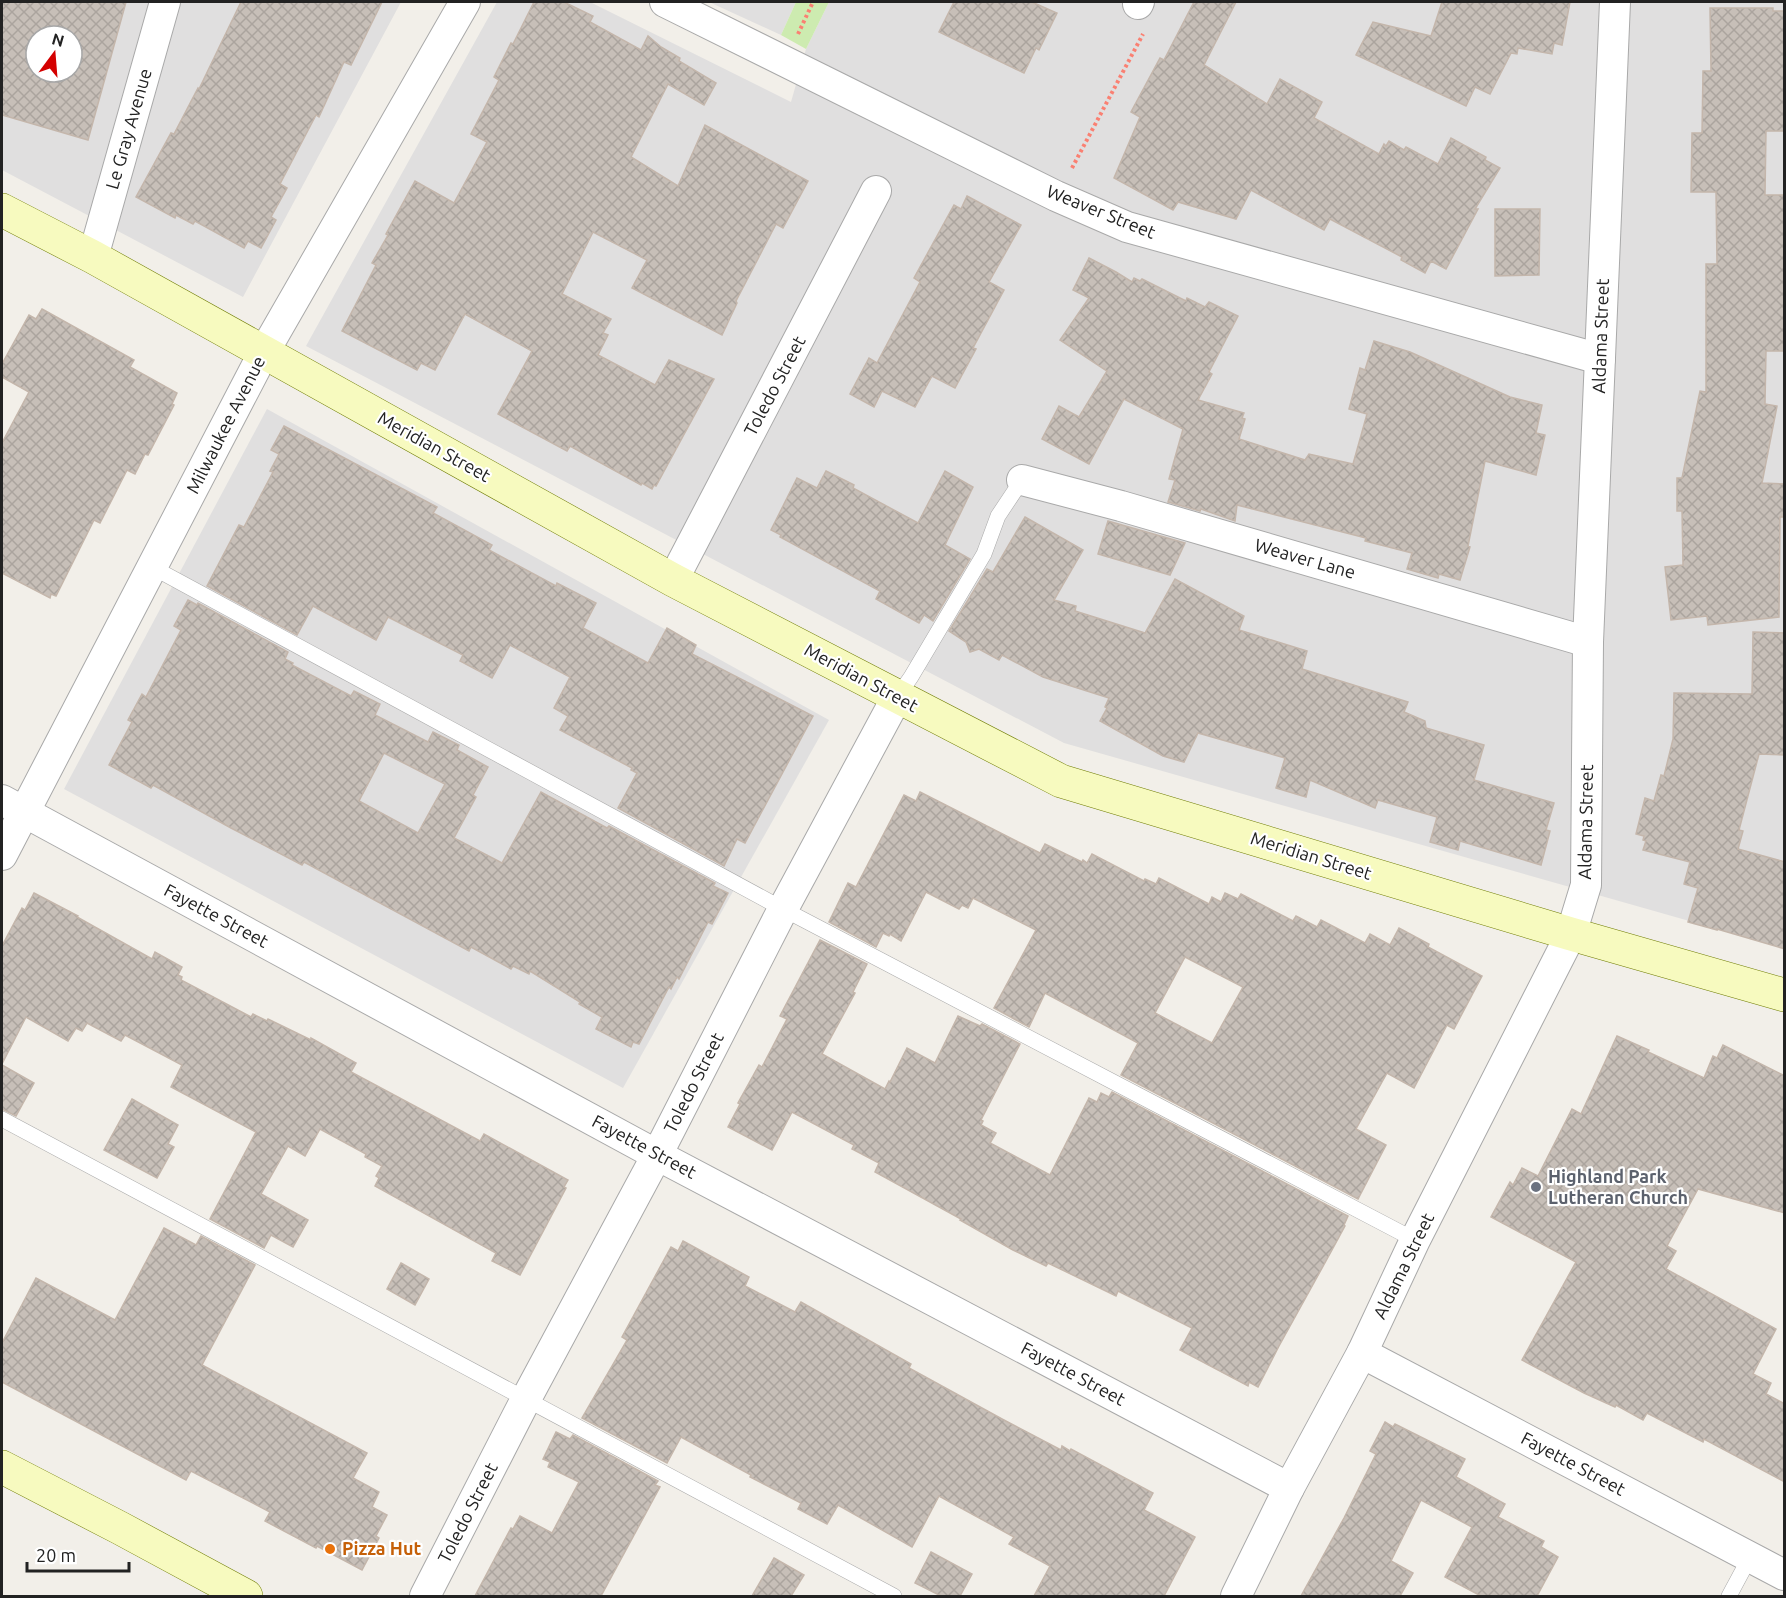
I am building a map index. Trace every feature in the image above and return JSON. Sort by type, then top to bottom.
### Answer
[{"type":"street","name":"Le Gray Avenue","points":[[93,257],[165,2]]},
{"type":"street","name":"Milwaukee Avenue","points":[[2,855],[13,806],[152,567],[264,352],[465,2]]},
{"type":"street","name":"Weaver Street","points":[[665,2],[1056,196],[1127,227],[1600,359]]},
{"type":"street","name":"Aldama Street","points":[[1236,1596],[1289,1488],[1362,1353],[1415,1240],[1571,934],[1586,885],[1587,642],[1615,2]]},
{"type":"street","name":"Toledo Street","points":[[673,580],[876,191]]},
{"type":"street","name":"Meridian Street","points":[[2,210],[93,257],[673,580],[1061,781],[1571,934],[1785,995]]},
{"type":"street","name":"Weaver Lane","points":[[1022,480],[1120,506],[1587,642]]},
{"type":"street","name":"Toledo Street","points":[[425,1596],[526,1400],[657,1155],[783,909],[897,697]]},
{"type":"street","name":"Fayette Street","points":[[13,806],[657,1155],[1289,1488]]},
{"type":"street","name":"Fayette Street","points":[[1362,1353],[1785,1575]]},
{"type":"street","points":[[2,1467],[246,1596]]},
{"type":"lane","points":[[897,697],[984,554],[998,516],[1022,480]]},
{"type":"lane","points":[[152,567],[783,909],[1415,1240]]},
{"type":"lane","points":[[2,1119],[894,1596]]},
{"type":"lane","points":[[1729,1596],[1750,1557]]},
{"type":"path","points":[[1056,196],[1148,26],[1139,3]]},
{"type":"shaded area","points":[[2,2],[401,2],[243,297],[2,170]]},
{"type":"shaded area","points":[[497,2],[590,2],[791,102],[806,49],[829,2],[1784,2],[1784,948],[1064,743],[306,346]]},
{"type":"shaded area","points":[[709,2],[796,2],[781,35]]},
{"type":"shaded area","points":[[267,409],[829,720],[623,1088],[64,789]]},
{"type":"green space","points":[[796,2],[829,2],[806,49],[781,35]]},
{"type":"building","points":[[2,2],[126,2],[88,140],[2,115]]},
{"type":"building","points":[[241,2],[382,2],[351,65],[344,62],[319,117],[316,115],[280,184],[287,188],[271,217],[276,220],[261,248],[248,241],[244,248],[195,221],[193,224],[176,215],[175,218],[136,197],[171,133],[174,134],[199,89]]},
{"type":"building","points":[[534,2],[564,2],[593,16],[590,22],[641,50],[648,36],[680,58],[679,61],[716,83],[704,105],[668,84],[631,157],[678,186],[705,125],[808,181],[783,228],[776,224],[736,301],[722,335],[632,288],[647,260],[593,232],[562,294],[611,319],[603,333],[608,335],[598,355],[655,385],[669,360],[714,379],[656,486],[654,485],[652,489],[570,446],[567,451],[498,414],[532,351],[465,314],[435,370],[421,363],[417,370],[342,331],[376,265],[372,263],[388,235],[386,234],[415,181],[454,203],[487,142],[471,134],[499,80],[494,77]]},
{"type":"building","points":[[954,2],[1032,2],[1057,13],[1039,50],[1036,48],[1024,73],[939,32]]},
{"type":"building","points":[[1194,2],[1236,2],[1204,65],[1267,104],[1280,79],[1322,102],[1314,118],[1379,154],[1384,144],[1386,146],[1389,141],[1438,164],[1451,138],[1486,157],[1485,160],[1500,168],[1475,209],[1478,209],[1446,269],[1431,261],[1425,273],[1401,260],[1402,257],[1330,219],[1324,230],[1251,190],[1236,219],[1178,202],[1173,210],[1114,178],[1140,117],[1131,112],[1160,58],[1164,60]]},
{"type":"building","points":[[1442,2],[1570,2],[1562,45],[1554,43],[1552,54],[1518,48],[1517,54],[1511,53],[1490,94],[1475,87],[1466,106],[1356,55],[1373,22],[1431,36]]},
{"type":"building","points":[[1710,8],[1773,8],[1773,11],[1785,11],[1785,131],[1766,131],[1765,195],[1785,195],[1785,351],[1766,351],[1765,404],[1777,406],[1762,483],[1785,484],[1785,517],[1780,517],[1779,617],[1708,625],[1707,616],[1671,620],[1665,567],[1683,565],[1682,511],[1677,511],[1677,478],[1682,478],[1700,391],[1706,392],[1706,264],[1717,264],[1716,192],[1691,192],[1692,133],[1702,133],[1703,71],[1711,71]]},
{"type":"building","points":[[967,196],[1021,225],[989,282],[1004,290],[955,388],[932,376],[915,407],[882,391],[874,407],[850,394],[869,358],[877,363],[920,282],[914,278],[954,205],[961,209]]},
{"type":"building","points":[[1495,209],[1540,209],[1539,275],[1495,276]]},
{"type":"building","points":[[1089,258],[1132,282],[1134,278],[1140,281],[1142,279],[1186,301],[1187,298],[1205,307],[1209,302],[1238,316],[1209,372],[1212,374],[1198,400],[1244,413],[1242,418],[1245,419],[1239,439],[1305,460],[1309,454],[1353,464],[1367,414],[1349,409],[1360,368],[1365,370],[1374,341],[1410,352],[1510,397],[1542,405],[1536,433],[1545,435],[1536,475],[1485,461],[1468,546],[1470,547],[1460,580],[1439,574],[1438,578],[1407,569],[1412,553],[1365,541],[1366,538],[1237,505],[1235,521],[1201,509],[1200,511],[1168,502],[1175,480],[1169,479],[1183,429],[1124,399],[1089,464],[1042,439],[1059,406],[1079,417],[1107,371],[1060,340],[1089,298],[1073,290]]},
{"type":"building","points":[[42,309],[134,360],[130,367],[177,393],[172,404],[174,405],[148,455],[145,454],[135,474],[127,470],[100,523],[94,520],[56,596],[51,594],[50,598],[2,573],[2,443],[29,392],[2,377],[2,364],[29,315],[36,319]]},
{"type":"building","points":[[284,426],[437,507],[433,513],[492,545],[489,550],[556,586],[557,583],[596,603],[583,628],[648,663],[667,628],[696,645],[692,654],[813,716],[745,843],[737,839],[724,866],[618,808],[637,773],[631,770],[632,768],[560,730],[568,716],[554,708],[570,677],[510,645],[492,678],[460,661],[463,655],[388,617],[376,640],[313,606],[297,635],[207,586],[239,525],[244,527],[273,472],[270,471],[279,454],[271,450]]},
{"type":"building","points":[[826,471],[918,523],[945,471],[973,487],[945,545],[970,559],[933,621],[924,615],[919,623],[876,599],[880,591],[771,530],[797,478],[817,488]]},
{"type":"building","points":[[1025,517],[1083,550],[1054,600],[1076,606],[1075,611],[1145,633],[1175,579],[1244,616],[1239,630],[1307,651],[1302,669],[1408,702],[1404,712],[1425,721],[1426,728],[1484,745],[1474,780],[1554,803],[1546,830],[1550,831],[1541,865],[1460,841],[1458,850],[1430,842],[1437,817],[1378,800],[1375,808],[1310,780],[1306,797],[1276,788],[1285,758],[1198,733],[1184,762],[1163,756],[1100,721],[1109,698],[1043,677],[1002,655],[999,660],[979,649],[970,652],[966,642],[949,631],[987,569],[993,572]]},
{"type":"building","points":[[1108,521],[1185,543],[1170,575],[1098,554]]},
{"type":"building","points":[[188,600],[197,605],[198,603],[288,652],[285,659],[293,663],[292,665],[351,696],[354,691],[380,704],[375,715],[428,742],[433,732],[459,745],[457,750],[488,767],[473,795],[476,797],[454,838],[502,863],[541,792],[715,883],[713,886],[728,893],[712,924],[708,922],[679,979],[677,977],[671,989],[669,987],[639,1044],[633,1042],[631,1047],[596,1029],[602,1017],[530,971],[529,974],[513,966],[511,969],[471,947],[469,951],[304,862],[302,865],[153,785],[151,788],[109,765],[132,722],[128,720],[142,694],[146,697],[181,630],[174,626]],"holes":[[[384,753],[445,784],[418,833],[359,801]]]},
{"type":"building","points":[[1753,632],[1785,633],[1785,755],[1759,754],[1739,830],[1743,831],[1738,849],[1785,862],[1785,949],[1688,922],[1698,888],[1684,884],[1690,862],[1643,850],[1646,841],[1643,840],[1644,836],[1636,834],[1645,798],[1654,801],[1661,775],[1664,776],[1673,739],[1674,693],[1752,694]]},
{"type":"building","points":[[920,792],[1040,853],[1045,844],[1087,863],[1092,854],[1144,881],[1145,879],[1156,884],[1159,878],[1209,904],[1212,897],[1221,902],[1225,893],[1238,899],[1241,894],[1293,921],[1296,916],[1317,927],[1321,920],[1365,943],[1370,934],[1390,945],[1399,928],[1429,944],[1428,947],[1482,976],[1454,1029],[1447,1025],[1414,1088],[1387,1073],[1356,1129],[1386,1145],[1358,1199],[1121,1075],[1138,1043],[1045,993],[1029,1027],[994,1008],[1036,930],[973,898],[968,908],[962,905],[959,909],[926,892],[901,941],[890,934],[889,936],[883,933],[876,947],[829,922],[848,883],[856,887],[904,795],[916,801]],"holes":[[[1185,957],[1243,987],[1212,1043],[1155,1013]]]},
{"type":"building","points":[[34,893],[152,959],[155,952],[182,967],[178,975],[182,977],[181,980],[251,1017],[253,1014],[267,1021],[268,1019],[311,1040],[311,1038],[356,1063],[351,1072],[480,1141],[484,1134],[568,1180],[564,1187],[566,1188],[520,1275],[492,1261],[496,1253],[375,1186],[379,1178],[376,1176],[382,1166],[365,1157],[366,1154],[320,1129],[305,1156],[288,1146],[261,1194],[308,1220],[293,1247],[271,1235],[264,1248],[210,1219],[256,1132],[171,1087],[182,1065],[125,1035],[121,1041],[87,1023],[82,1031],[76,1028],[68,1041],[26,1017],[2,1064],[2,946],[22,908],[25,910]]},
{"type":"building","points":[[820,940],[867,964],[853,992],[855,993],[822,1054],[885,1089],[907,1048],[935,1063],[958,1016],[980,1026],[982,1024],[1020,1044],[981,1120],[983,1121],[981,1125],[996,1133],[990,1143],[1050,1175],[1089,1098],[1097,1102],[1101,1093],[1109,1097],[1112,1092],[1348,1216],[1345,1226],[1258,1387],[1249,1382],[1248,1386],[1180,1350],[1192,1328],[1118,1291],[1116,1296],[1048,1263],[1046,1266],[1013,1250],[875,1172],[879,1163],[852,1149],[854,1145],[792,1112],[772,1150],[728,1127],[740,1104],[738,1103],[759,1065],[762,1067],[787,1019],[780,1016]]},
{"type":"building","points":[[1617,1036],[1704,1078],[1713,1056],[1717,1058],[1723,1045],[1785,1076],[1785,1213],[1698,1189],[1667,1246],[1676,1251],[1666,1269],[1776,1329],[1753,1374],[1771,1383],[1766,1394],[1785,1404],[1785,1482],[1704,1439],[1703,1442],[1647,1413],[1643,1420],[1616,1405],[1615,1407],[1584,1393],[1522,1360],[1576,1262],[1491,1217],[1510,1182],[1513,1185],[1522,1168],[1538,1176],[1572,1109],[1581,1114]]},
{"type":"building","points":[[2,1065],[34,1083],[16,1116],[2,1109]]},
{"type":"building","points":[[132,1099],[178,1125],[168,1144],[174,1147],[157,1178],[104,1150]]},
{"type":"building","points":[[164,1228],[196,1245],[201,1236],[255,1265],[202,1365],[367,1453],[353,1478],[379,1492],[372,1507],[387,1515],[376,1536],[379,1538],[362,1570],[265,1521],[270,1512],[191,1471],[186,1480],[2,1382],[2,1343],[36,1278],[115,1320]]},
{"type":"building","points":[[683,1241],[749,1277],[745,1286],[795,1312],[801,1302],[911,1364],[909,1368],[1002,1419],[1061,1450],[1062,1446],[1070,1451],[1071,1449],[1153,1493],[1144,1510],[1195,1537],[1164,1596],[1034,1596],[1050,1566],[1009,1544],[1014,1537],[939,1496],[912,1547],[838,1505],[827,1524],[798,1509],[801,1503],[681,1437],[667,1463],[582,1418],[627,1340],[622,1337],[671,1247],[678,1251]]},
{"type":"building","points":[[401,1263],[429,1279],[415,1305],[387,1289]]},
{"type":"building","points":[[1385,1422],[1393,1427],[1395,1424],[1465,1459],[1456,1477],[1505,1504],[1498,1517],[1544,1541],[1541,1547],[1558,1557],[1537,1596],[1481,1596],[1445,1577],[1472,1527],[1421,1500],[1391,1561],[1413,1573],[1400,1596],[1301,1596],[1376,1454],[1370,1451]]},
{"type":"building","points":[[556,1432],[570,1439],[573,1435],[658,1481],[655,1485],[660,1487],[601,1596],[475,1596],[511,1528],[513,1529],[520,1516],[552,1533],[579,1482],[548,1467],[550,1462],[543,1459]]},
{"type":"building","points":[[931,1552],[972,1574],[960,1596],[941,1596],[915,1583]]},
{"type":"building","points":[[774,1558],[804,1575],[791,1596],[752,1596]]},
{"type":"place","name":"Highland Park Lutheran Church","points":[[1536,1187]]},
{"type":"place","name":"Pizza Hut","points":[[330,1549]]}]
